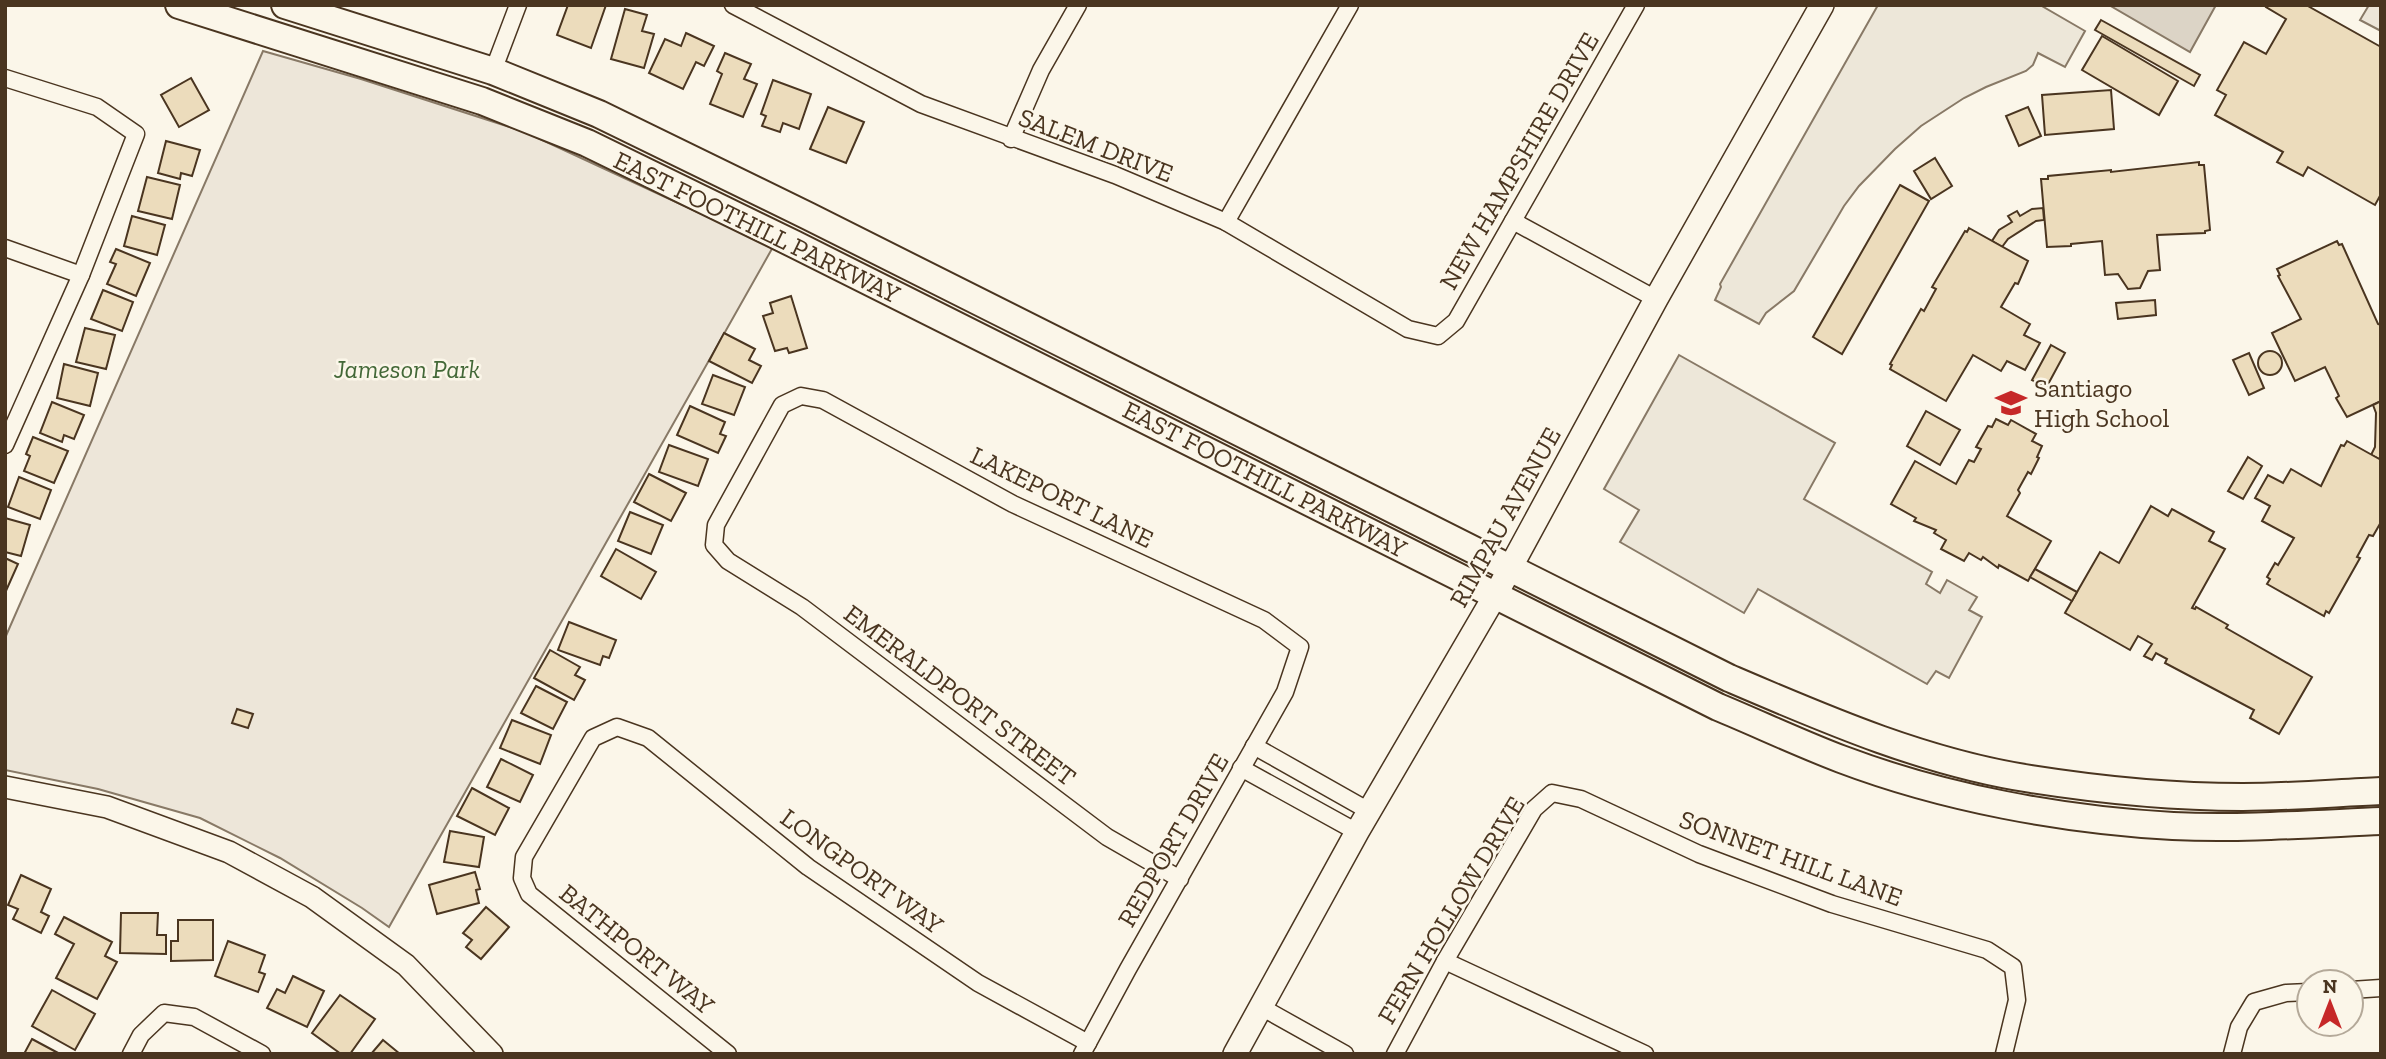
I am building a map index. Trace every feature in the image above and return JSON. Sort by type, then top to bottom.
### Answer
[{"type":"main road","name":"EAST FOOTHILL PARKWAY","points":[[178,5],[482,102],[587,143],[1718,707],[1842,759],[1949,792],[2025,808],[2106,820],[2174,826],[2246,827],[2381,821]]},
{"type":"main road","name":"EAST FOOTHILL PARKWAY","points":[[285,5],[493,71],[624,126],[1730,678],[1850,729],[1952,761],[2029,779],[2176,794],[2243,797],[2381,791]]},
{"type":"main road","name":"RIMPAU AVENUE","points":[[1235,1054],[1357,832],[1511,568],[1656,299],[1822,5]]},
{"type":"street","points":[[493,71],[518,5]]},
{"type":"street","name":"SALEM DRIVE","points":[[733,5],[920,104],[1115,175],[1226,222],[1408,329],[1438,336]]},
{"type":"street","points":[[1011,139],[1041,70],[1078,5]]},
{"type":"street","points":[[1226,222],[1350,5]]},
{"type":"street","name":"NEW HAMPSHIRE DRIVE","points":[[1438,336],[1457,321],[1636,5]]},
{"type":"street","points":[[5,78],[97,107],[136,134],[81,275],[12,414],[5,445]]},
{"type":"street","points":[[1513,222],[1656,299]]},
{"type":"street","points":[[5,248],[81,275]]},
{"type":"street","name":"LAKEPORT LANE","points":[[714,545],[716,525],[782,405],[801,396],[822,400],[1013,504],[1264,620],[1300,648]]},
{"type":"street","name":"EMERALDPORT STREET","points":[[714,545],[728,561],[802,607],[1107,837],[1180,879]]},
{"type":"street","name":"REDPORT DRIVE","points":[[1085,1049],[1285,692],[1300,648]]},
{"type":"street","name":"LONGPORT WAY","points":[[522,878],[524,857],[593,738],[617,727],[648,738],[808,867],[978,983],[1085,1049]]},
{"type":"street","points":[[1254,746],[1369,811]]},
{"type":"street","points":[[1241,768],[1357,832]]},
{"type":"street","points":[[5,787],[107,807],[229,852],[312,897],[406,965],[484,1051]]},
{"type":"street","name":"FERN HOLLOW DRIVE","points":[[1395,1054],[1445,961],[1534,809],[1552,793]]},
{"type":"street","name":"SONNET HILL LANE","points":[[1552,793],[1581,799],[1699,854],[1832,904],[1987,950],[2013,967],[2017,1000],[2004,1054]]},
{"type":"street","name":"BATHPORT WAY","points":[[522,878],[529,894],[728,1054]]},
{"type":"street","points":[[1445,961],[1645,1054]]},
{"type":"street","points":[[2232,1054],[2239,1027],[2254,1002],[2295,993]]},
{"type":"street","points":[[1261,1007],[1345,1054]]},
{"type":"street","points":[[131,1054],[141,1035],[164,1013],[194,1017],[262,1054]]},
{"type":"green space","points":[[2369,5],[2381,5],[2381,31],[2360,20]]},
{"type":"green space","name":"Jameson Park","points":[[263,51],[361,79],[525,132],[773,247],[389,927],[280,858],[200,818],[98,789],[5,770],[5,638]]},
{"type":"shaded area","points":[[1878,5],[2040,5],[2085,31],[2065,67],[2038,53],[2033,65],[2026,71],[1964,98],[1921,126],[1895,149],[1859,186],[1844,206],[1794,291],[1766,313],[1759,324],[1715,300],[1720,284]]},
{"type":"shaded area","points":[[2109,5],[2216,5],[2190,52]]},
{"type":"shaded area","points":[[1679,355],[1835,443],[1804,499],[1932,572],[1926,584],[1940,593],[1947,580],[1977,597],[1969,610],[1982,617],[1949,678],[1936,671],[1927,684],[1758,589],[1744,613],[1620,542],[1639,510],[1604,489]]},
{"type":"building","points":[[568,5],[606,5],[591,48],[557,35]]},
{"type":"building","points":[[2306,5],[2381,47],[2381,194],[2375,205],[2308,167],[2303,176],[2277,162],[2283,152],[2215,115],[2226,95],[2217,90],[2244,42],[2266,54],[2286,19],[2266,7]]},
{"type":"building","points":[[625,9],[647,15],[642,31],[654,34],[644,68],[611,59]]},
{"type":"building","points":[[2101,20],[2200,75],[2194,86],[2095,30]]},
{"type":"building","points":[[686,33],[714,46],[704,66],[696,62],[683,89],[649,73],[665,39],[681,46]]},
{"type":"building","points":[[2102,36],[2178,81],[2159,115],[2082,70]]},
{"type":"building","points":[[725,53],[751,64],[744,79],[757,84],[743,117],[710,104],[722,74],[717,71]]},
{"type":"building","points":[[191,78],[209,110],[179,127],[161,95]]},
{"type":"building","points":[[773,80],[811,94],[799,129],[783,123],[780,132],[762,126],[766,116],[761,114]]},
{"type":"building","points":[[2111,90],[2114,129],[2045,135],[2042,95]]},
{"type":"building","points":[[828,107],[864,122],[846,163],[810,149]]},
{"type":"building","points":[[2028,107],[2041,136],[2019,146],[2006,116]]},
{"type":"building","points":[[166,141],[200,150],[192,176],[181,173],[180,179],[158,173]]},
{"type":"building","points":[[1935,158],[1952,186],[1931,199],[1914,171]]},
{"type":"building","points":[[2199,162],[2199,165],[2204,165],[2210,230],[2205,233],[2157,235],[2160,270],[2148,271],[2140,288],[2128,289],[2118,274],[2105,275],[2102,241],[2047,247],[2041,179],[2048,179],[2048,176]]},
{"type":"building","points":[[147,177],[180,185],[172,219],[138,211]]},
{"type":"building","points":[[1900,185],[1929,201],[1842,354],[1813,337]]},
{"type":"building","points":[[2043,208],[2044,220],[2036,221],[2008,239],[2002,247],[1992,241],[1999,230],[2012,222],[2008,216],[2017,211],[2020,216],[2032,209]]},
{"type":"building","points":[[132,216],[165,225],[157,255],[124,246]]},
{"type":"building","points":[[1969,228],[2028,261],[2018,284],[2015,283],[2001,307],[2030,324],[2024,335],[2040,343],[2025,370],[2007,361],[2001,371],[1973,355],[1946,401],[1890,369],[1890,364],[1921,309],[1924,311],[1936,289],[1932,287]]},
{"type":"building","points":[[2337,241],[2339,245],[2342,244],[2378,324],[2381,325],[2381,401],[2347,417],[2336,398],[2339,396],[2325,367],[2295,381],[2272,333],[2301,319],[2278,276],[2280,275],[2277,269]]},
{"type":"building","points":[[116,249],[150,263],[136,296],[107,284],[116,264],[110,262]]},
{"type":"building","points":[[103,290],[133,302],[122,331],[91,319]]},
{"type":"building","points":[[791,296],[807,348],[789,353],[787,348],[775,351],[763,316],[773,313],[770,303]]},
{"type":"building","points":[[2155,300],[2156,315],[2118,319],[2116,303]]},
{"type":"building","points":[[85,328],[115,335],[106,369],[76,362]]},
{"type":"building","points":[[724,333],[755,349],[749,360],[761,366],[752,383],[709,361]]},
{"type":"building","points":[[2051,345],[2065,353],[2046,388],[2032,380]]},
{"type":"building","points":[[2265,351],[2275,351],[2282,358],[2282,368],[2275,375],[2265,375],[2258,368],[2258,358]]},
{"type":"building","points":[[2249,353],[2264,388],[2249,395],[2233,360]]},
{"type":"building","points":[[64,364],[98,373],[90,406],[57,398]]},
{"type":"building","points":[[713,375],[745,387],[734,415],[702,404]]},
{"type":"building","points":[[2381,401],[2381,460],[2371,455],[2375,447],[2376,413],[2373,405]]},
{"type":"building","points":[[52,402],[84,415],[74,439],[64,435],[62,442],[40,433]]},
{"type":"building","points":[[690,406],[725,422],[720,434],[726,436],[718,453],[677,435]]},
{"type":"building","points":[[1926,411],[1960,430],[1940,465],[1907,446]]},
{"type":"building","points":[[1996,419],[2008,425],[2011,420],[2036,434],[2032,441],[2042,446],[2031,474],[2028,472],[2007,516],[2051,541],[2028,581],[1999,565],[1998,568],[1983,557],[1981,560],[1969,553],[1964,561],[1941,549],[1946,540],[1934,533],[1936,530],[1914,521],[1916,518],[1891,504],[1915,461],[1956,484],[1969,460],[1974,462],[1981,449],[1976,447],[1988,426],[1992,427]]},
{"type":"building","points":[[33,437],[68,451],[54,483],[24,471],[30,456],[26,454]]},
{"type":"building","points":[[2347,441],[2381,460],[2381,522],[2373,536],[2369,535],[2357,557],[2360,558],[2329,613],[2326,611],[2324,616],[2267,584],[2270,579],[2267,577],[2275,563],[2278,565],[2294,538],[2262,521],[2270,506],[2255,498],[2268,475],[2283,483],[2291,469],[2321,486],[2341,445],[2344,446]]},
{"type":"building","points":[[669,445],[708,459],[698,486],[659,472]]},
{"type":"building","points":[[2248,457],[2262,466],[2243,499],[2228,491]]},
{"type":"building","points":[[649,474],[686,493],[671,521],[634,502]]},
{"type":"building","points":[[19,477],[51,490],[40,519],[8,507]]},
{"type":"building","points":[[2151,506],[2168,516],[2172,509],[2214,532],[2209,541],[2225,549],[2192,608],[2196,607],[2228,625],[2226,628],[2312,677],[2279,734],[2250,718],[2254,710],[2165,663],[2167,659],[2156,653],[2152,660],[2144,656],[2152,644],[2138,636],[2130,650],[2065,613],[2100,552],[2119,563]]},
{"type":"building","points":[[630,512],[663,525],[651,554],[618,541]]},
{"type":"building","points":[[5,518],[30,525],[21,556],[5,552]]},
{"type":"building","points":[[616,549],[656,572],[641,599],[601,576]]},
{"type":"building","points":[[5,558],[18,564],[5,593]]},
{"type":"building","points":[[2035,569],[2077,592],[2072,601],[2030,577]]},
{"type":"building","points":[[569,622],[616,640],[609,658],[603,656],[600,665],[558,650]]},
{"type":"building","points":[[550,650],[580,667],[575,675],[585,680],[574,700],[534,678]]},
{"type":"building","points":[[536,686],[567,702],[553,729],[521,713]]},
{"type":"building","points":[[237,709],[253,714],[248,728],[232,723]]},
{"type":"building","points":[[512,720],[551,735],[540,764],[500,748]]},
{"type":"building","points":[[501,759],[533,775],[520,802],[487,787]]},
{"type":"building","points":[[472,788],[509,808],[495,835],[457,816]]},
{"type":"building","points":[[450,831],[484,837],[479,867],[444,862]]},
{"type":"building","points":[[475,872],[480,889],[476,890],[479,903],[437,914],[429,885]]},
{"type":"building","points":[[21,875],[51,889],[41,912],[49,916],[41,933],[13,919],[18,909],[8,905]]},
{"type":"building","points":[[486,907],[509,927],[481,959],[466,947],[472,940],[463,933]]},
{"type":"building","points":[[121,913],[158,913],[157,935],[166,935],[166,954],[120,953]]},
{"type":"building","points":[[64,917],[112,942],[105,956],[117,962],[97,999],[56,978],[74,944],[55,934]]},
{"type":"building","points":[[178,920],[213,920],[213,960],[171,961],[171,941],[178,941]]},
{"type":"building","points":[[228,941],[265,955],[259,972],[265,974],[258,992],[215,976]]},
{"type":"building","points":[[293,976],[324,991],[307,1027],[267,1008],[277,989],[285,993]]},
{"type":"building","points":[[52,990],[95,1014],[75,1050],[32,1026]]},
{"type":"building","points":[[340,995],[375,1019],[350,1054],[341,1054],[312,1033]]},
{"type":"building","points":[[32,1039],[60,1054],[24,1054]]},
{"type":"building","points":[[383,1040],[400,1054],[371,1054]]},
{"type":"place","name":"Santiago High School","points":[[2011,403]]}]
